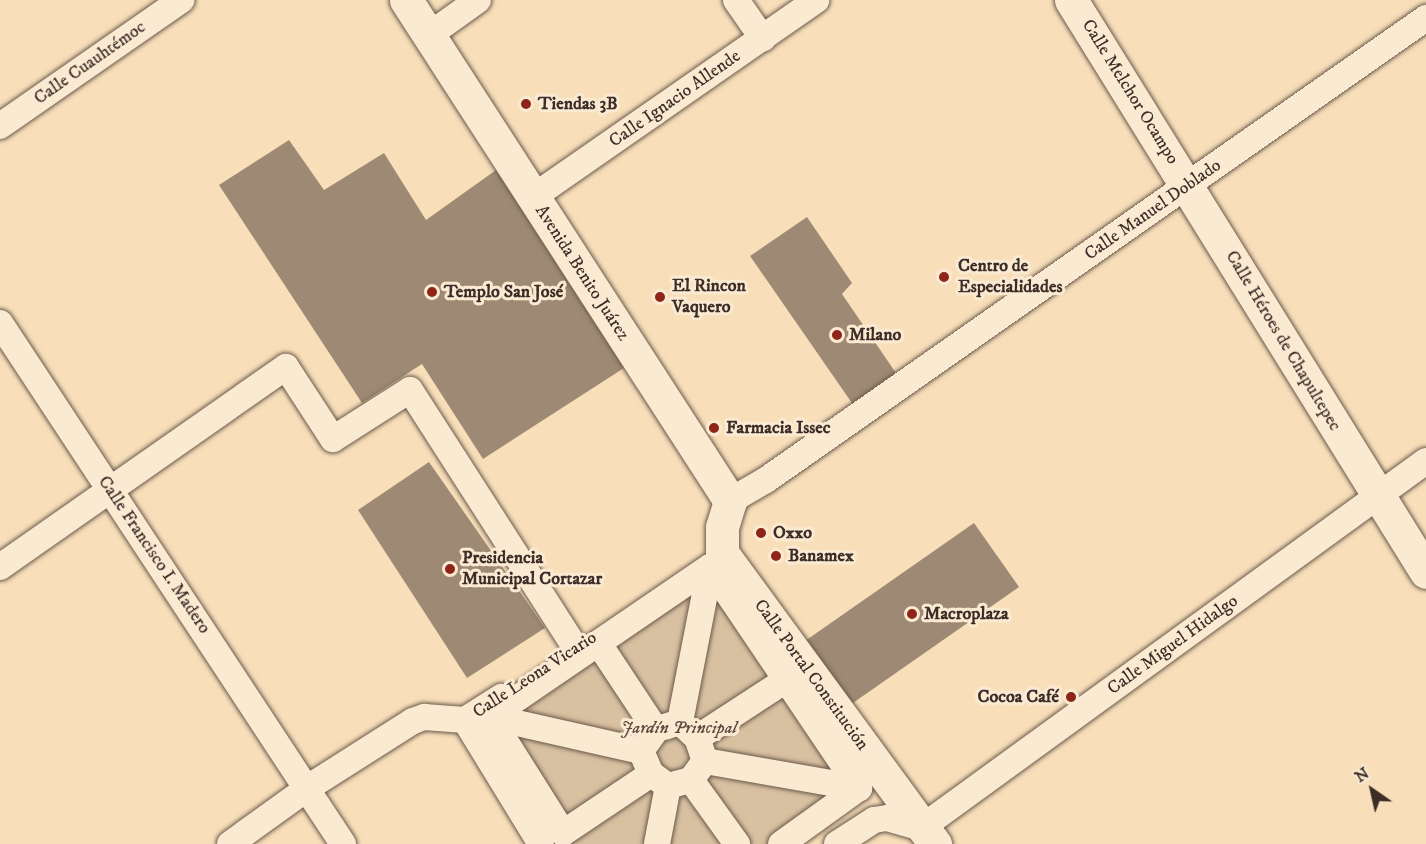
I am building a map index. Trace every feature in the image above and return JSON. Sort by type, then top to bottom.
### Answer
[{"type":"street","name":"Calle Cuauhtémoc","points":[[0,126],[181,0]]},
{"type":"street","name":"Avenida Benito Juárez","points":[[406,0],[730,501]]},
{"type":"street","points":[[429,35],[478,0]]},
{"type":"street","points":[[736,0],[763,39]]},
{"type":"street","name":"Calle Ignacio Allende","points":[[533,197],[816,0]]},
{"type":"street","name":"Calle Melchor Ocampo","points":[[1071,0],[1189,185]]},
{"type":"street","name":"Calle Manuel Doblado","points":[[730,501],[766,480],[1426,18]]},
{"type":"street","name":"Calle Héroes de Chapultepec","points":[[1189,185],[1377,497],[1426,572]]},
{"type":"street","name":"Calle Francisco I. Madero","points":[[0,323],[309,787],[344,844]]},
{"type":"street","points":[[0,567],[109,487],[286,367],[333,439],[410,390],[588,646],[678,756],[737,844]]},
{"type":"street","name":"Calle Miguel Hidalgo","points":[[928,836],[1426,461]]},
{"type":"street","points":[[657,844],[678,756],[722,527],[730,501]]},
{"type":"street","points":[[716,560],[786,680],[859,788]]},
{"type":"street","name":"Calle Leona Vicario","points":[[230,844],[309,787],[413,721],[424,717],[477,719],[716,560]]},
{"type":"street","name":"Calle Portal Constitución","points":[[716,560],[928,836]]},
{"type":"street","points":[[477,719],[558,840],[786,680]]},
{"type":"street","points":[[477,719],[859,788]]},
{"type":"street","points":[[781,844],[859,788]]},
{"type":"street","points":[[837,844],[874,820],[887,818],[928,836]]},
{"type":"green space","name":"Jardín Principal","points":[[710,567],[859,788],[781,844],[570,844],[490,717]]},
{"type":"building","name":"Templo San José","points":[[289,140],[324,190],[384,153],[426,220],[496,170],[624,368],[483,459],[422,364],[362,403],[219,185]]},
{"type":"building","name":"Milano","points":[[807,217],[852,283],[842,294],[898,376],[854,406],[750,256]]},
{"type":"building","name":"Presidencia Municipal Cortazar","points":[[429,462],[545,628],[467,678],[358,510]]},
{"type":"building","name":"Macroplaza","points":[[974,523],[1019,587],[850,705],[805,641]]},
{"type":"place","name":"Tiendas 3B","points":[[526,104]]},
{"type":"place","name":"Centro de Especialidades","points":[[944,277]]},
{"type":"place","name":"Templo San José","points":[[432,292]]},
{"type":"place","name":"El Rincon Vaquero","points":[[660,297]]},
{"type":"place","name":"Milano","points":[[837,335]]},
{"type":"place","name":"Farmacia Issec","points":[[714,428]]},
{"type":"place","name":"Oxxo","points":[[761,533]]},
{"type":"place","name":"Banamex","points":[[776,556]]},
{"type":"place","name":"Presidencia Municipal Cortazar","points":[[450,569]]},
{"type":"place","name":"Macroplaza","points":[[912,614]]},
{"type":"place","name":"Cocoa Café","points":[[1071,697]]}]
